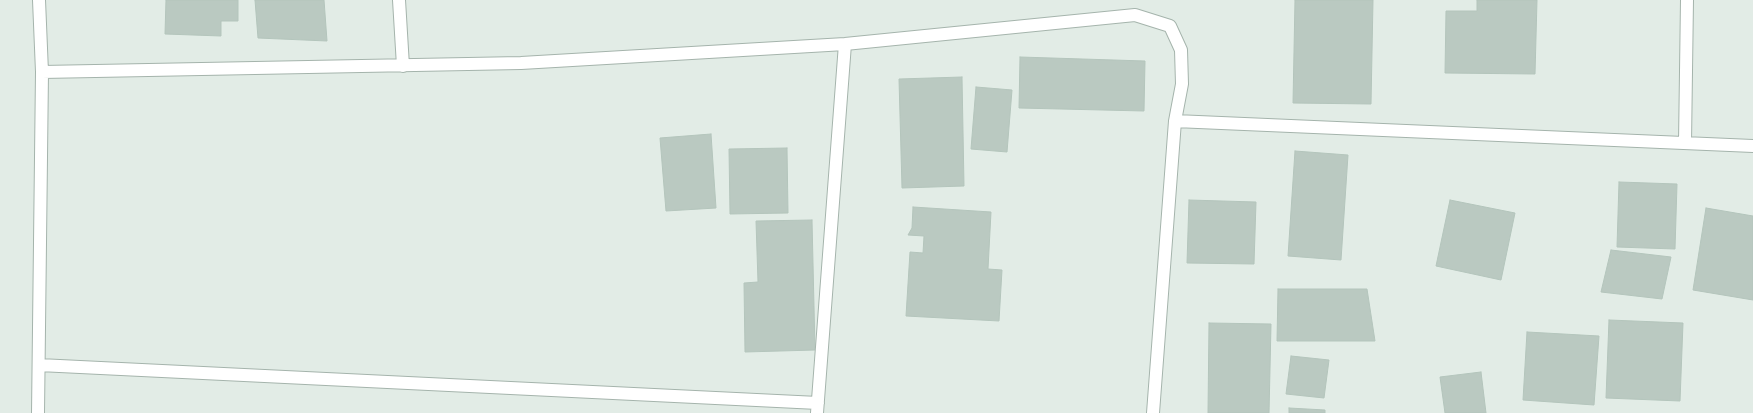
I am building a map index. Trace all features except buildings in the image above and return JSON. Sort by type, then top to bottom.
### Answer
[{"type":"street","points":[[38,0],[42,72],[38,413]]},
{"type":"street","points":[[399,0],[403,66]]},
{"type":"street","points":[[1685,143],[1687,0]]},
{"type":"street","points":[[42,72],[521,63],[844,44],[1135,15],[1170,26],[1181,50],[1182,84],[1175,121],[1153,413]]},
{"type":"street","points":[[39,365],[818,408],[844,44]]},
{"type":"street","points":[[1175,121],[1753,146]]}]
